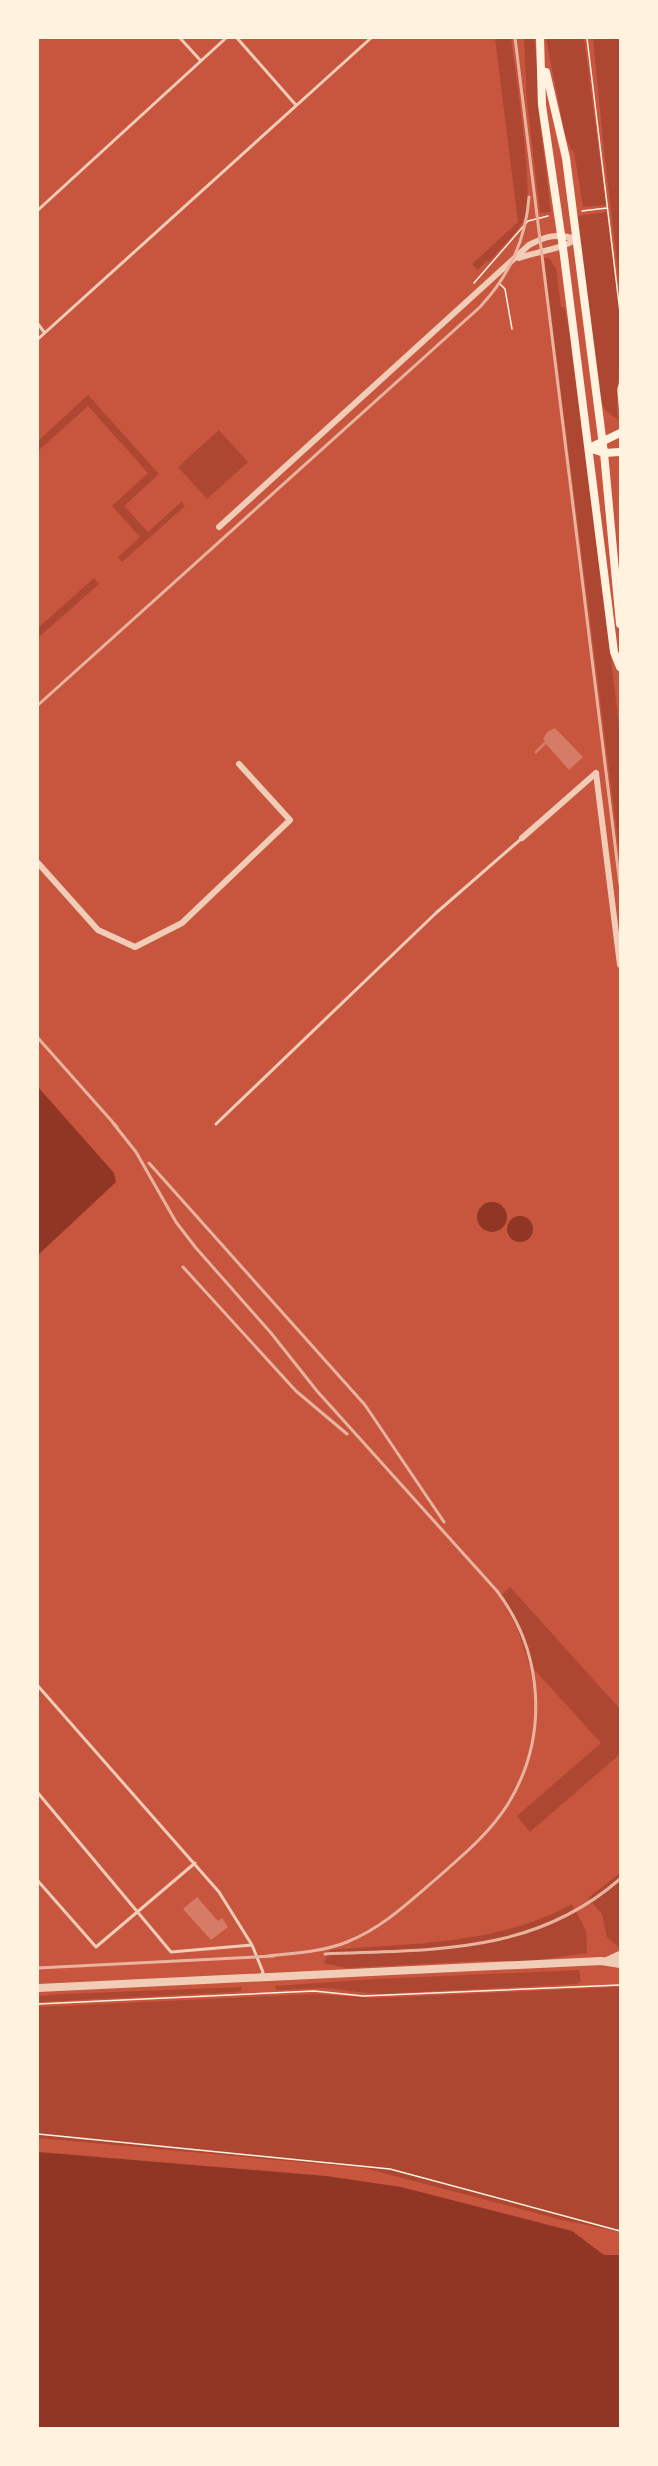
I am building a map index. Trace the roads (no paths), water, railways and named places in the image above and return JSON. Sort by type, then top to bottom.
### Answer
[{"type":"main road","points":[[540,38],[543,62],[559,126],[576,238],[604,453],[621,624]]},
{"type":"main road","points":[[543,62],[542,105],[563,248],[614,652],[621,667]]},
{"type":"main road","points":[[589,448],[621,433]]},
{"type":"main road","points":[[589,448],[604,453],[621,452]]},
{"type":"street","points":[[219,527],[518,258],[529,245],[543,238],[560,234],[576,238]]},
{"type":"street","points":[[518,258],[541,250],[563,248],[576,238]]},
{"type":"street","points":[[38,863],[98,930],[135,947],[182,923],[290,820],[239,764]]},
{"type":"street","points":[[522,838],[596,773],[621,965]]},
{"type":"street","points":[[605,1962],[621,1955]]},
{"type":"street","points":[[38,1988],[605,1962],[621,1965]]},
{"type":"lane","points":[[180,38],[201,61]]},
{"type":"lane","points":[[38,210],[226,38]]},
{"type":"lane","points":[[237,38],[295,104]]},
{"type":"lane","points":[[38,339],[295,104],[371,38]]},
{"type":"lane","points":[[38,324],[45,332]]},
{"type":"lane","points":[[216,1124],[436,913],[522,838]]},
{"type":"lane","points":[[38,1686],[219,1892],[252,1944],[262,1972],[260,1978]]},
{"type":"lane","points":[[38,1793],[171,1952],[252,1944]]},
{"type":"lane","points":[[38,1881],[96,1947],[195,1863]]},
{"type":"railway","points":[[515,38],[620,885]]},
{"type":"railway","points":[[38,705],[480,307],[499,283],[520,243],[529,197]]},
{"type":"railway","points":[[38,1038],[117,1127]]},
{"type":"railway","points":[[113,1123],[136,1152],[176,1222],[196,1248],[271,1333],[317,1391],[497,1591],[513,1615],[532,1668],[535,1724],[530,1751],[521,1778],[508,1804],[484,1835],[415,1897],[372,1930],[328,1948],[267,1956]]},
{"type":"railway","points":[[149,1163],[365,1405],[444,1522]]},
{"type":"railway","points":[[183,1267],[296,1391],[347,1434]]},
{"type":"railway","points":[[325,1954],[443,1948],[517,1935],[553,1922],[587,1904],[620,1879]]},
{"type":"railway","points":[[38,1968],[274,1956]]}]
